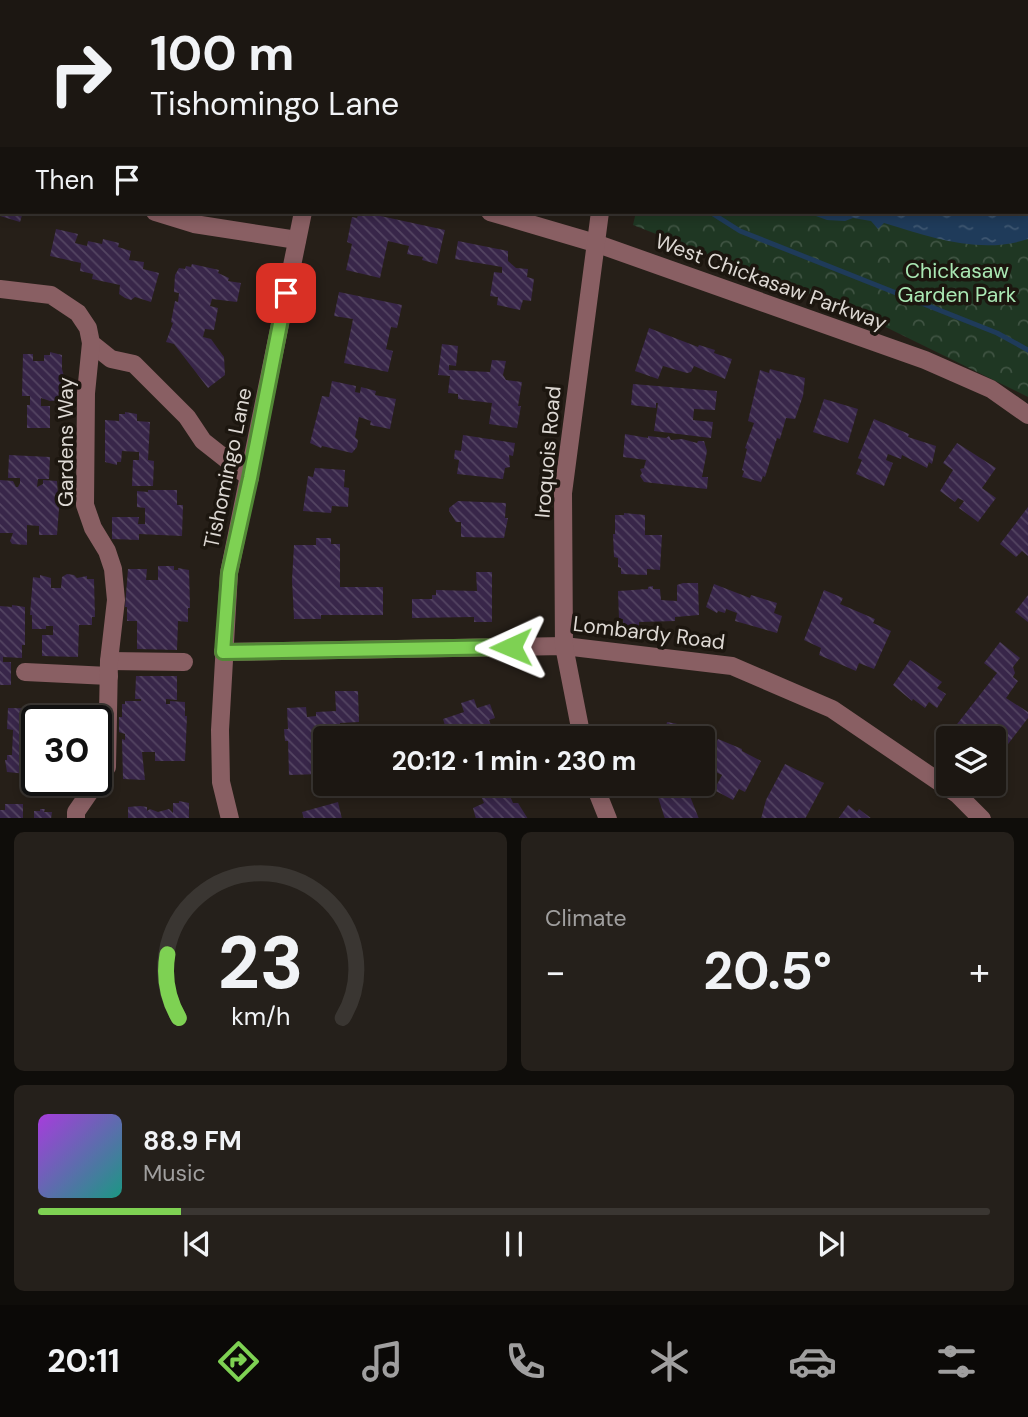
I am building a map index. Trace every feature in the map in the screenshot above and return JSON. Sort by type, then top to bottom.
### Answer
[{"type":"street","points":[[162,214],[194,224],[297,240]]},
{"type":"street","name":"Tishomingo Lane","points":[[230,818],[221,782],[220,730],[229,573],[303,214]]},
{"type":"street","name":"West Chickasaw Parkway","points":[[497,214],[595,243],[925,360],[991,388],[1028,415]]},
{"type":"street","name":"Iroquois Road","points":[[580,726],[564,646],[563,493],[600,214]]},
{"type":"street","points":[[0,289],[51,295],[78,313],[88,328],[91,343],[111,359],[134,364],[187,417],[203,441],[250,478]]},
{"type":"street","name":"Gardens Way","points":[[76,818],[76,812],[107,767],[109,669],[116,600],[113,569],[85,505],[86,393],[91,343]]},
{"type":"street","name":"Lombardy Road","points":[[223,652],[564,646],[732,666],[832,709],[957,794],[982,818]]},
{"type":"street","points":[[25,672],[109,669],[184,662]]},
{"type":"street","points":[[599,796],[608,818]]},
{"type":"green space","name":"Chickasaw Garden Park","points":[[636,214],[1028,214],[1028,397],[851,310],[633,225]]},
{"type":"water","points":[[810,214],[1028,214],[1028,239],[974,245],[884,223],[878,229],[871,221],[853,218],[845,221],[827,220]]},
{"type":"building","points":[[0,214],[22,214],[20,222]]},
{"type":"building","points":[[358,214],[376,214],[445,230],[437,264],[422,260],[423,257],[407,254],[409,246],[388,241],[380,278],[346,270],[352,244],[347,242],[352,217],[357,218]]},
{"type":"building","points":[[56,229],[78,234],[75,243],[87,246],[88,241],[102,244],[103,239],[119,243],[118,247],[131,251],[129,260],[144,262],[143,269],[159,273],[151,302],[135,297],[131,300],[125,298],[119,294],[120,285],[92,279],[93,274],[80,271],[81,263],[50,256]]},
{"type":"building","points":[[458,241],[508,251],[508,261],[516,268],[528,269],[527,277],[534,279],[531,301],[523,300],[520,310],[497,305],[498,297],[490,296],[494,272],[502,273],[502,267],[455,259]]},
{"type":"building","points":[[192,264],[219,270],[218,273],[229,278],[228,281],[241,283],[237,302],[212,299],[210,306],[218,308],[214,330],[205,329],[203,337],[211,339],[224,357],[225,375],[208,388],[174,344],[166,342],[173,323],[175,301],[178,302],[179,293],[174,292],[175,275],[179,268],[185,269]]},
{"type":"building","points":[[339,292],[402,305],[397,328],[391,327],[386,349],[393,351],[388,372],[344,363],[353,319],[334,316]]},
{"type":"building","points":[[649,328],[698,347],[699,345],[715,350],[714,353],[732,359],[725,379],[694,366],[691,372],[687,373],[663,366],[658,379],[635,371]]},
{"type":"building","points":[[442,344],[458,346],[456,366],[449,365],[449,370],[490,372],[492,360],[506,361],[503,375],[506,380],[522,382],[517,428],[489,424],[492,403],[458,399],[458,394],[448,393],[450,376],[438,375]]},
{"type":"building","points":[[50,352],[62,355],[65,380],[61,387],[61,400],[41,398],[41,406],[50,406],[50,428],[27,428],[27,405],[30,405],[30,396],[22,396],[23,354],[33,354],[33,361],[44,361],[44,355],[50,355]]},
{"type":"building","points":[[770,369],[805,378],[803,396],[795,419],[786,418],[761,482],[742,477],[742,470],[747,449],[745,448],[754,423],[748,421],[760,370],[769,373]]},
{"type":"building","points":[[332,381],[356,386],[355,392],[360,393],[361,387],[376,391],[375,395],[396,399],[390,429],[370,425],[371,421],[359,417],[355,437],[358,440],[357,447],[352,453],[322,446],[321,448],[310,443],[322,396],[329,397]]},
{"type":"building","points":[[633,384],[717,391],[715,410],[694,409],[693,420],[713,422],[711,438],[654,431],[658,403],[656,408],[631,405]]},
{"type":"building","points":[[824,399],[858,409],[848,443],[813,432]]},
{"type":"building","points":[[119,414],[137,414],[137,421],[150,422],[148,460],[154,461],[153,486],[132,486],[133,460],[139,460],[139,452],[122,451],[121,462],[117,462],[117,465],[105,462],[105,420],[119,421]]},
{"type":"building","points":[[874,419],[909,434],[908,437],[936,446],[932,464],[929,462],[927,468],[902,455],[901,459],[888,454],[886,460],[893,463],[884,486],[856,474],[862,460],[858,458]]},
{"type":"building","points":[[625,434],[648,438],[669,436],[671,440],[682,439],[697,443],[704,441],[707,451],[702,477],[708,477],[707,489],[644,482],[640,469],[644,468],[646,460],[623,457]]},
{"type":"building","points":[[463,435],[515,443],[513,456],[509,455],[510,467],[505,468],[503,479],[457,474],[459,460],[454,459],[455,450],[461,451]]},
{"type":"building","points":[[957,443],[996,468],[982,488],[996,498],[978,522],[959,508],[964,501],[958,498],[955,502],[940,491],[953,470],[943,463]]},
{"type":"building","points":[[9,455],[50,457],[49,479],[38,479],[37,487],[43,484],[43,480],[57,481],[60,495],[57,535],[39,535],[39,526],[27,525],[27,545],[12,544],[10,541],[13,533],[0,533],[0,480],[13,481],[16,487],[20,483],[20,478],[8,478]]},
{"type":"building","points":[[315,468],[345,470],[344,487],[349,488],[348,507],[332,506],[331,513],[303,511],[308,476],[313,477]]},
{"type":"building","points":[[177,490],[177,505],[183,505],[182,536],[139,534],[139,540],[112,539],[112,517],[139,517],[138,524],[145,524],[145,508],[137,507],[137,491]]},
{"type":"building","points":[[458,501],[506,503],[505,518],[508,518],[504,538],[461,537],[461,522],[456,522],[449,511]]},
{"type":"building","points":[[1028,507],[1028,556],[1022,551],[1016,557],[1000,544]]},
{"type":"building","points":[[615,515],[645,515],[645,535],[662,535],[660,570],[647,569],[647,575],[621,574],[618,558],[614,557],[613,534]]},
{"type":"building","points":[[316,538],[331,538],[331,544],[340,544],[340,587],[383,587],[383,615],[321,615],[321,619],[294,619],[294,545],[316,545]]},
{"type":"building","points":[[158,566],[189,570],[188,622],[178,621],[177,650],[137,649],[137,621],[127,621],[125,607],[128,569],[147,569],[146,580],[158,580]]},
{"type":"building","points":[[476,572],[492,572],[492,622],[474,622],[474,617],[412,618],[412,599],[432,599],[436,590],[477,591]]},
{"type":"building","points":[[67,574],[77,578],[87,576],[87,579],[94,579],[95,617],[92,617],[92,625],[79,625],[78,657],[42,656],[42,635],[53,635],[53,626],[32,629],[30,615],[33,577],[40,578],[40,575],[51,578],[51,588],[61,588],[62,577]]},
{"type":"building","points":[[698,583],[699,615],[675,617],[675,621],[639,622],[639,626],[623,627],[623,619],[619,619],[618,591],[648,589],[653,586],[653,589],[660,589],[661,600],[677,601],[677,585]]},
{"type":"building","points":[[714,584],[750,598],[751,595],[777,603],[774,613],[782,616],[777,633],[735,621],[737,613],[726,609],[725,613],[717,613],[706,607]]},
{"type":"building","points":[[824,590],[843,598],[840,604],[875,619],[873,623],[891,631],[874,669],[859,663],[856,671],[819,655],[821,648],[804,640]]},
{"type":"building","points":[[1028,595],[1028,622],[1015,612]]},
{"type":"building","points":[[0,606],[25,607],[25,645],[22,645],[22,658],[3,657],[3,662],[11,662],[11,685],[0,685]]},
{"type":"building","points":[[1000,642],[1020,658],[1013,667],[1013,677],[1018,681],[1006,698],[1028,712],[1028,718],[1006,747],[1006,726],[956,726],[997,673],[984,663]]},
{"type":"building","points":[[910,660],[942,682],[937,688],[946,694],[937,708],[929,702],[925,708],[893,685]]},
{"type":"building","points":[[136,676],[177,676],[177,700],[166,699],[166,704],[170,704],[170,701],[185,702],[187,716],[185,761],[155,761],[155,752],[142,752],[145,780],[123,779],[122,739],[125,740],[125,734],[119,732],[119,717],[122,717],[122,704],[125,704],[125,701],[141,701],[135,699]]},
{"type":"building","points":[[335,691],[358,691],[359,722],[340,723],[340,726],[313,726],[313,774],[289,775],[288,741],[285,741],[284,729],[288,729],[287,708],[306,707],[307,717],[316,716],[316,712],[336,711]]},
{"type":"building","points":[[474,699],[477,708],[490,704],[495,718],[489,720],[491,726],[445,726],[443,719],[464,712],[461,703]]},
{"type":"building","points":[[8,708],[21,708],[21,773],[7,772],[5,760],[7,755],[12,755],[13,730],[7,729]]},
{"type":"building","points":[[667,722],[688,726],[666,726]]},
{"type":"building","points":[[718,739],[761,761],[745,792],[739,789],[733,800],[715,791],[722,775],[715,772],[715,745]]},
{"type":"building","points":[[785,764],[824,783],[806,818],[761,818],[766,800]]},
{"type":"building","points":[[481,796],[510,796],[527,818],[476,818],[473,808],[484,803]]},
{"type":"building","points":[[661,796],[690,796],[699,818],[665,818],[658,797]]},
{"type":"building","points":[[338,802],[342,818],[304,818],[302,812]]},
{"type":"building","points":[[173,803],[189,803],[189,818],[128,818],[128,807],[147,807],[147,811],[150,809],[158,812],[169,809],[173,813]]},
{"type":"building","points":[[5,804],[23,804],[23,818],[0,818],[0,810],[5,810]]},
{"type":"building","points":[[848,805],[871,818],[839,818]]},
{"type":"building","points":[[45,809],[44,812],[52,812],[51,818],[34,818],[34,811]]},
{"type":"waterway","points":[[713,214],[740,231],[997,333],[1028,350]]},
{"type":"route","points":[[286,293],[229,573],[223,652],[511,647]]}]
